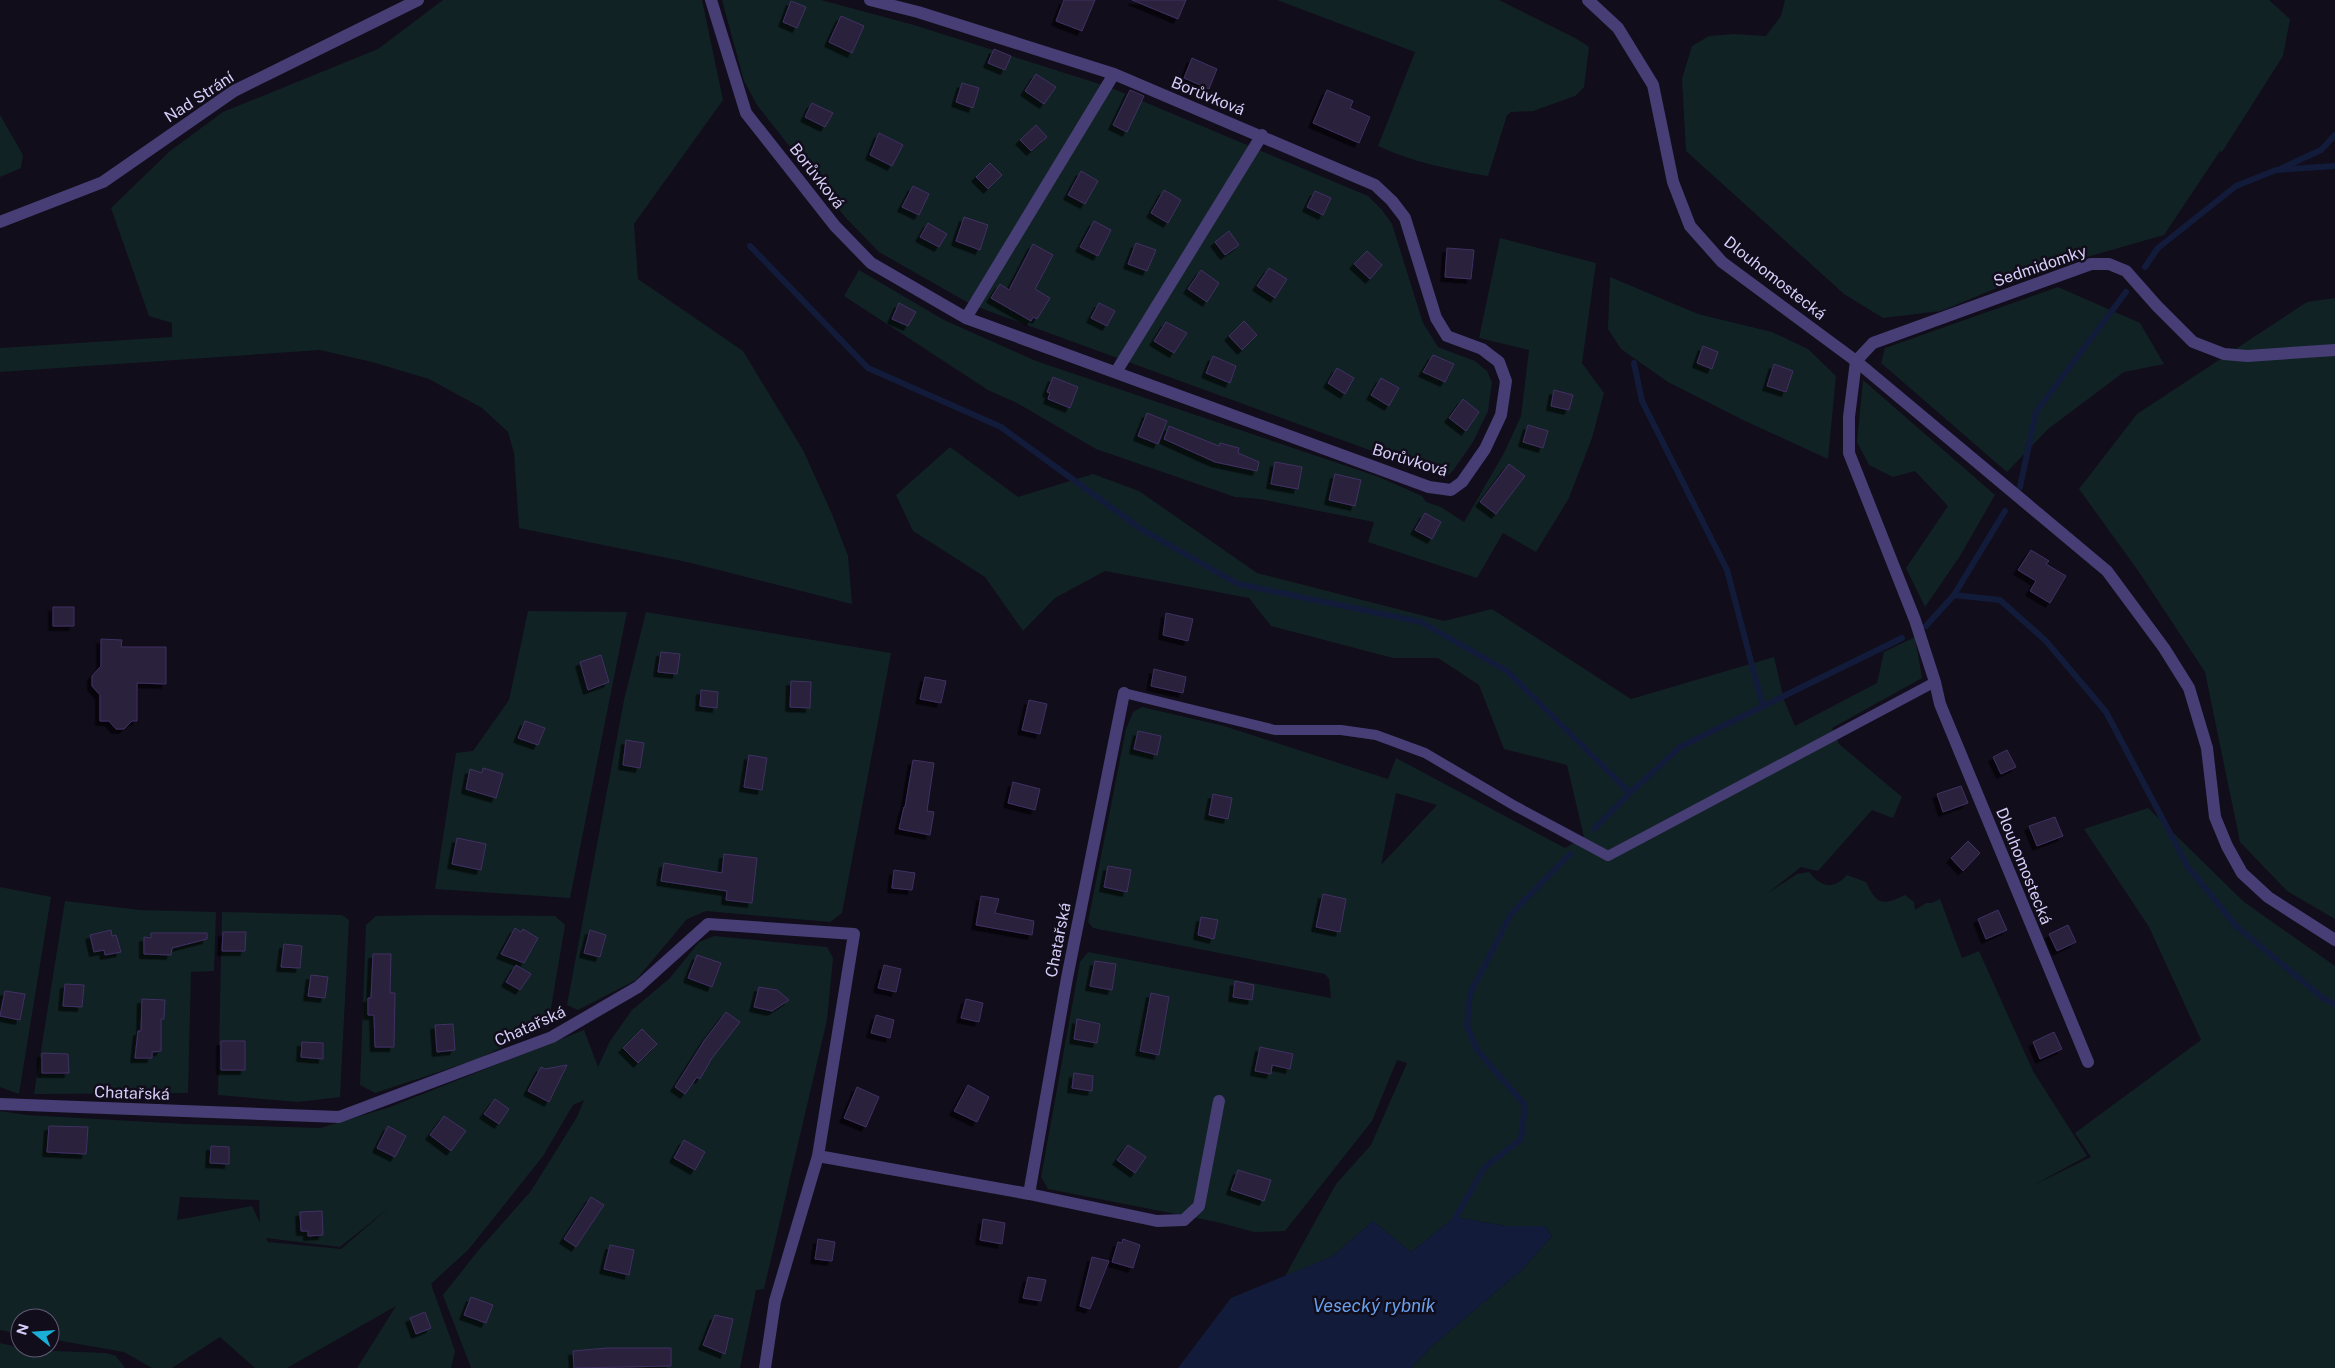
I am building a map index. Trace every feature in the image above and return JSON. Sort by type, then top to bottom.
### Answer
[{"type":"street","name":"Nad Strání","points":[[0,222],[103,182],[234,91],[418,0]]},
{"type":"street","name":"Borůvková","points":[[711,0],[746,113],[835,226],[870,263],[966,318],[1429,487],[1451,490],[1462,482],[1485,449],[1502,415],[1506,381],[1499,362],[1482,349],[1447,336],[1436,318],[1405,218],[1392,200],[1375,185],[1262,135],[1114,74],[918,12],[870,0]]},
{"type":"street","name":"Dlouhomostecká","points":[[1588,0],[1618,28],[1653,85],[1673,182],[1690,226],[1722,262],[1856,360],[2106,571],[2164,648],[2189,688],[2207,748],[2214,817],[2227,846],[2242,872],[2268,897],[2335,940]]},
{"type":"street","points":[[966,318],[1114,74]]},
{"type":"street","points":[[1116,372],[1262,135]]},
{"type":"street","name":"Sedmidomky","points":[[1856,360],[1873,343],[2091,264],[2109,264],[2126,271],[2193,342],[2224,354],[2247,356],[2335,350]]},
{"type":"street","name":"Dlouhomostecká","points":[[1856,360],[1849,417],[1849,453],[1915,620],[1940,704],[2088,1062]]},
{"type":"street","name":"Chatařská","points":[[1029,1194],[1067,978],[1124,693]]},
{"type":"street","name":"Chatařská","points":[[0,1104],[339,1118],[552,1037],[638,987],[708,924],[854,934],[818,1156],[776,1301],[765,1368]]},
{"type":"street","points":[[818,1156],[1029,1194],[1157,1221],[1184,1220],[1199,1206],[1219,1101]]},
{"type":"lane","points":[[1124,693],[1275,730],[1341,730],[1376,735],[1425,752],[1515,806],[1608,856],[1935,682]]},
{"type":"shaded area","points":[[443,0],[702,0],[723,100],[634,224],[638,279],[743,351],[803,450],[832,514],[848,556],[852,604],[687,562],[519,528],[514,453],[508,432],[482,408],[429,379],[372,362],[320,350],[0,372],[0,348],[172,337],[172,323],[149,316],[111,208],[170,151],[223,112],[378,49]]},
{"type":"shaded area","points":[[722,0],[821,0],[914,25],[1109,87],[1368,196],[1382,210],[1392,224],[1423,323],[1438,347],[1475,361],[1487,371],[1492,382],[1488,411],[1473,442],[1452,472],[1448,475],[1432,473],[972,305],[879,252],[845,217],[757,105],[744,81]]},
{"type":"shaded area","points":[[1277,0],[1499,0],[1577,39],[1589,47],[1584,87],[1575,96],[1533,111],[1511,112],[1507,115],[1488,176],[1418,161],[1378,146],[1415,52]]},
{"type":"shaded area","points":[[1785,0],[2269,0],[2290,19],[2283,56],[2222,152],[2220,151],[2164,235],[2038,271],[1941,311],[1883,318],[1844,294],[1686,151],[1682,79],[1692,46],[1709,36],[1734,34],[1766,36],[1781,16]]},
{"type":"shaded area","points":[[0,115],[23,155],[21,168],[0,177]]},
{"type":"shaded area","points":[[1500,238],[1596,263],[1582,363],[1604,393],[1592,438],[1569,498],[1536,552],[1503,533],[1477,578],[1368,542],[1374,522],[1260,499],[1235,497],[1096,449],[1017,403],[988,390],[844,296],[859,270],[944,320],[1036,361],[1379,477],[1422,496],[1426,502],[1441,507],[1464,522],[1504,453],[1521,416],[1529,350],[1479,338]]},
{"type":"shaded area","points":[[1610,277],[1698,314],[1772,332],[1808,349],[1836,376],[1828,459],[1745,421],[1668,382],[1621,349],[1608,329]]},
{"type":"shaded area","points":[[2058,287],[2140,323],[2164,364],[2124,372],[2048,429],[2007,472],[1881,363],[1885,348]]},
{"type":"shaded area","points":[[2335,298],[2335,919],[2287,891],[2240,842],[2205,672],[2139,572],[2079,489],[2137,414],[2307,302]]},
{"type":"shaded area","points":[[1863,380],[1995,495],[1960,556],[1925,607],[1906,568],[1948,506],[1915,471],[1893,477],[1869,465],[1857,442]]},
{"type":"shaded area","points":[[950,447],[1018,497],[1093,474],[1139,491],[1257,573],[1444,621],[1492,609],[1631,699],[1774,657],[1784,700],[1795,726],[1877,683],[1884,652],[1915,637],[1922,678],[1832,728],[1839,744],[1902,797],[1893,818],[1872,810],[1818,871],[1801,867],[1768,893],[1797,874],[1809,872],[1818,881],[1828,885],[1837,883],[1847,875],[1866,882],[1873,895],[1885,902],[1905,895],[1914,902],[1915,910],[1926,903],[1932,903],[1940,899],[1962,958],[1979,951],[2033,1071],[2087,1156],[2030,1187],[2091,1157],[2075,1133],[2201,1040],[2149,927],[2084,829],[2148,808],[2244,902],[2335,966],[2335,1368],[1411,1368],[1431,1347],[1523,1269],[1552,1236],[1545,1226],[1505,1226],[1455,1217],[1411,1252],[1373,1221],[1333,1256],[1285,1276],[1336,1184],[1371,1145],[1407,1063],[1397,1060],[1372,1121],[1285,1231],[1254,1232],[1217,1222],[1048,1189],[1041,1177],[1080,962],[1088,952],[1331,998],[1329,979],[1325,974],[1093,928],[1088,922],[1126,729],[1133,712],[1142,707],[1224,726],[1388,779],[1396,758],[1565,848],[1584,837],[1567,765],[1504,749],[1479,685],[1438,658],[1393,658],[1271,626],[1249,598],[1105,571],[1055,598],[1023,631],[985,577],[913,531],[896,495]],"holes":[[[1396,793],[1437,805],[1381,865]]]},
{"type":"shaded area","points":[[528,611],[627,612],[570,898],[435,889],[456,753],[473,751],[509,700]]},
{"type":"shaded area","points":[[646,612],[891,653],[842,913],[830,922],[706,911],[687,919],[636,980],[578,1010],[567,1005],[624,700]]},
{"type":"shaded area","points":[[0,887],[51,897],[19,1094],[0,1087]]},
{"type":"shaded area","points":[[65,901],[140,910],[216,912],[214,971],[191,972],[188,1093],[34,1094]]},
{"type":"shaded area","points":[[222,912],[342,915],[349,920],[340,1097],[298,1102],[218,1095]]},
{"type":"shaded area","points":[[376,916],[555,916],[565,925],[550,1014],[541,1028],[478,1059],[375,1093],[360,1085],[366,925]]},
{"type":"shaded area","points":[[714,936],[827,947],[833,958],[827,1020],[764,1289],[756,1290],[740,1368],[471,1368],[443,1295],[477,1252],[531,1191],[577,1117],[584,1100],[573,1105],[543,1156],[469,1249],[431,1284],[455,1351],[451,1368],[357,1368],[396,1306],[287,1368],[255,1368],[220,1337],[172,1368],[152,1368],[124,1352],[60,1341],[60,1308],[10,1308],[10,1332],[0,1330],[0,1111],[27,1115],[185,1124],[320,1128],[390,1107],[584,1030],[598,1067],[610,1041],[632,1010],[670,978],[699,942]],"holes":[[[180,1197],[259,1200],[260,1223],[252,1206],[177,1220]],[[390,1207],[341,1249],[268,1242],[266,1238],[340,1247]]]},
{"type":"shaded area","points":[[0,1343],[10,1345],[10,1358],[60,1358],[60,1351],[106,1353],[116,1356],[125,1368],[0,1368]]},
{"type":"water","name":"Vesecký rybník","points":[[1455,1217],[1505,1226],[1545,1226],[1552,1236],[1523,1269],[1431,1347],[1411,1368],[1178,1368],[1231,1298],[1333,1256],[1373,1221],[1411,1252]]},
{"type":"building","points":[[1064,0],[1095,0],[1082,31],[1056,21]]},
{"type":"building","points":[[1132,0],[1186,0],[1178,19]]},
{"type":"building","points":[[791,1],[806,7],[797,28],[783,22]]},
{"type":"building","points":[[841,16],[864,26],[852,53],[829,42]]},
{"type":"building","points":[[994,49],[1011,56],[1005,70],[988,63]]},
{"type":"building","points":[[1192,58],[1217,69],[1209,89],[1184,78]]},
{"type":"building","points":[[1036,74],[1056,87],[1044,104],[1025,91]]},
{"type":"building","points":[[962,83],[979,88],[973,108],[956,102]]},
{"type":"building","points":[[1130,90],[1144,96],[1127,132],[1113,125]]},
{"type":"building","points":[[1327,90],[1353,101],[1350,108],[1370,117],[1359,143],[1313,123]]},
{"type":"building","points":[[812,103],[833,113],[825,127],[805,117]]},
{"type":"building","points":[[1036,125],[1047,137],[1031,151],[1020,140]]},
{"type":"building","points":[[879,133],[903,145],[892,166],[870,155]]},
{"type":"building","points":[[990,163],[1002,175],[988,189],[976,177]]},
{"type":"building","points":[[1081,171],[1098,181],[1085,204],[1068,195]]},
{"type":"building","points":[[913,186],[929,194],[919,215],[902,207]]},
{"type":"building","points":[[1164,190],[1181,200],[1168,223],[1151,213]]},
{"type":"building","points":[[1315,191],[1331,198],[1323,215],[1307,207]]},
{"type":"building","points":[[964,217],[988,225],[980,250],[956,241]]},
{"type":"building","points":[[1094,221],[1111,230],[1098,256],[1080,247]]},
{"type":"building","points":[[928,223],[947,234],[939,247],[920,237]]},
{"type":"building","points":[[1229,231],[1239,245],[1225,255],[1215,242]]},
{"type":"building","points":[[1136,243],[1156,250],[1147,271],[1128,264]]},
{"type":"building","points":[[1033,244],[1053,255],[1035,289],[1050,298],[1037,319],[1033,317],[1031,321],[991,298],[1000,284],[1009,290]]},
{"type":"building","points":[[1447,248],[1474,250],[1471,279],[1445,277]]},
{"type":"building","points":[[1367,251],[1382,265],[1370,279],[1354,264]]},
{"type":"building","points":[[1269,268],[1287,279],[1275,298],[1257,286]]},
{"type":"building","points":[[1201,270],[1219,283],[1207,302],[1188,289]]},
{"type":"building","points":[[899,303],[916,312],[908,326],[892,319]]},
{"type":"building","points":[[1099,303],[1115,311],[1107,326],[1091,318]]},
{"type":"building","points":[[1244,321],[1257,335],[1242,350],[1229,336]]},
{"type":"building","points":[[1166,322],[1187,333],[1174,353],[1154,341]]},
{"type":"building","points":[[1703,346],[1718,352],[1712,369],[1697,363]]},
{"type":"building","points":[[1433,355],[1454,364],[1445,382],[1423,372]]},
{"type":"building","points":[[1213,356],[1236,366],[1230,383],[1206,373]]},
{"type":"building","points":[[1774,364],[1793,371],[1786,392],[1767,386]]},
{"type":"building","points":[[1337,368],[1354,378],[1345,394],[1328,383]]},
{"type":"building","points":[[1053,377],[1078,387],[1070,408],[1048,399],[1050,393],[1047,392]]},
{"type":"building","points":[[1381,378],[1399,388],[1389,406],[1371,395]]},
{"type":"building","points":[[1554,390],[1573,395],[1569,410],[1551,406]]},
{"type":"building","points":[[1463,399],[1479,412],[1466,431],[1449,418]]},
{"type":"building","points":[[1147,413],[1167,421],[1158,444],[1138,436]]},
{"type":"building","points":[[1528,425],[1548,431],[1543,448],[1523,442]]},
{"type":"building","points":[[1169,426],[1219,446],[1220,443],[1239,448],[1238,453],[1259,462],[1257,471],[1215,462],[1164,439]]},
{"type":"building","points":[[1275,462],[1302,467],[1298,489],[1271,484]]},
{"type":"building","points":[[1509,464],[1525,476],[1496,514],[1480,502]]},
{"type":"building","points":[[1335,474],[1361,480],[1355,506],[1329,500]]},
{"type":"building","points":[[1425,513],[1441,522],[1432,539],[1415,530]]},
{"type":"building","points":[[2031,550],[2049,561],[2046,564],[2066,576],[2050,603],[2030,591],[2036,581],[2018,570]]},
{"type":"building","points":[[53,607],[74,607],[74,626],[53,626]]},
{"type":"building","points":[[1166,613],[1193,619],[1188,641],[1163,635]]},
{"type":"building","points":[[101,639],[122,640],[121,647],[166,647],[166,684],[137,683],[137,721],[132,721],[124,729],[116,729],[109,721],[100,721],[100,695],[92,686],[92,676],[101,666]]},
{"type":"building","points":[[661,652],[680,654],[677,674],[658,672]]},
{"type":"building","points":[[601,655],[609,682],[588,690],[580,662]]},
{"type":"building","points":[[1154,669],[1186,677],[1183,693],[1151,686]]},
{"type":"building","points":[[925,677],[946,681],[941,703],[920,699]]},
{"type":"building","points":[[791,681],[811,682],[810,708],[790,707]]},
{"type":"building","points":[[701,690],[718,692],[717,708],[700,706]]},
{"type":"building","points":[[1029,700],[1047,704],[1040,734],[1022,730]]},
{"type":"building","points":[[525,721],[545,728],[538,745],[518,738]]},
{"type":"building","points":[[1138,731],[1161,736],[1157,755],[1134,749]]},
{"type":"building","points":[[626,740],[644,743],[640,768],[623,765]]},
{"type":"building","points":[[2007,750],[2016,767],[2001,774],[1993,757]]},
{"type":"building","points":[[749,755],[767,758],[762,790],[744,787]]},
{"type":"building","points":[[913,760],[934,763],[927,811],[934,812],[930,835],[899,829],[905,807]]},
{"type":"building","points":[[483,768],[503,774],[496,798],[466,789],[470,769],[482,773]]},
{"type":"building","points":[[1013,782],[1040,789],[1035,810],[1008,803]]},
{"type":"building","points":[[1961,786],[1968,803],[1943,812],[1937,794]]},
{"type":"building","points":[[1213,794],[1232,798],[1228,819],[1209,815]]},
{"type":"building","points":[[2055,817],[2063,836],[2037,846],[2029,826]]},
{"type":"building","points":[[457,838],[486,844],[481,870],[452,864]]},
{"type":"building","points":[[1968,841],[1980,853],[1963,871],[1951,858]]},
{"type":"building","points":[[724,854],[757,858],[752,903],[726,900],[727,891],[661,881],[664,863],[722,873]]},
{"type":"building","points":[[1108,866],[1131,870],[1127,892],[1104,887]]},
{"type":"building","points":[[894,870],[915,873],[912,890],[892,888]]},
{"type":"building","points":[[1323,894],[1346,899],[1340,932],[1316,927]]},
{"type":"building","points":[[981,896],[999,899],[995,913],[1034,921],[1032,935],[976,925]]},
{"type":"building","points":[[1998,910],[2007,930],[1986,939],[1978,919]]},
{"type":"building","points":[[1201,917],[1218,920],[1214,939],[1198,935]]},
{"type":"building","points":[[2068,925],[2076,942],[2057,951],[2049,934]]},
{"type":"building","points":[[515,928],[521,932],[523,929],[538,938],[524,963],[501,954]]},
{"type":"building","points":[[111,930],[112,936],[116,935],[121,952],[105,955],[104,950],[94,952],[90,935]]},
{"type":"building","points":[[590,930],[606,935],[600,957],[584,953]]},
{"type":"building","points":[[223,932],[246,932],[245,951],[222,951]]},
{"type":"building","points":[[151,933],[207,933],[207,939],[172,948],[171,955],[144,954],[144,937],[151,938]]},
{"type":"building","points":[[284,944],[302,946],[300,968],[281,967]]},
{"type":"building","points":[[373,954],[391,954],[390,993],[395,993],[394,1047],[375,1047],[374,1015],[368,1015],[368,998],[371,998]]},
{"type":"building","points":[[697,955],[721,963],[712,987],[688,978]]},
{"type":"building","points":[[1095,961],[1116,964],[1112,990],[1090,986]]},
{"type":"building","points":[[516,965],[531,974],[520,990],[506,982]]},
{"type":"building","points":[[884,965],[901,969],[896,992],[878,988]]},
{"type":"building","points":[[311,975],[328,977],[325,998],[308,996]]},
{"type":"building","points":[[1235,981],[1254,985],[1252,1000],[1233,997]]},
{"type":"building","points":[[65,984],[84,985],[82,1007],[63,1006]]},
{"type":"building","points":[[759,987],[777,990],[789,1000],[772,1011],[754,1007]]},
{"type":"building","points":[[5,991],[25,994],[20,1020],[0,1016]]},
{"type":"building","points":[[1151,993],[1169,997],[1159,1055],[1140,1051]]},
{"type":"building","points":[[142,999],[165,1000],[164,1019],[161,1019],[161,1051],[152,1052],[152,1058],[135,1058],[138,1031],[141,1031]]},
{"type":"building","points":[[966,999],[983,1003],[979,1022],[961,1018]]},
{"type":"building","points":[[726,1012],[740,1022],[712,1058],[700,1079],[697,1077],[685,1094],[675,1087],[704,1041]]},
{"type":"building","points":[[876,1015],[894,1020],[890,1038],[871,1033]]},
{"type":"building","points":[[1077,1019],[1100,1024],[1097,1043],[1074,1039]]},
{"type":"building","points":[[453,1024],[455,1050],[437,1052],[435,1025]]},
{"type":"building","points":[[642,1029],[657,1044],[638,1063],[623,1048]]},
{"type":"building","points":[[2054,1032],[2062,1049],[2040,1059],[2033,1042]]},
{"type":"building","points":[[221,1041],[245,1041],[245,1070],[221,1070]]},
{"type":"building","points":[[302,1042],[323,1043],[323,1059],[301,1057]]},
{"type":"building","points":[[1260,1047],[1293,1054],[1290,1069],[1272,1065],[1271,1074],[1255,1071]]},
{"type":"building","points":[[42,1053],[68,1054],[69,1073],[42,1073]]},
{"type":"building","points":[[567,1065],[549,1102],[528,1091],[541,1067],[545,1069]]},
{"type":"building","points":[[1074,1073],[1093,1076],[1092,1091],[1072,1088]]},
{"type":"building","points":[[968,1085],[989,1097],[977,1122],[954,1111]]},
{"type":"building","points":[[857,1087],[879,1097],[866,1127],[844,1118]]},
{"type":"building","points":[[495,1099],[509,1109],[499,1124],[484,1114]]},
{"type":"building","points":[[444,1116],[466,1131],[451,1151],[430,1135]]},
{"type":"building","points":[[49,1126],[88,1127],[86,1154],[47,1152]]},
{"type":"building","points":[[388,1126],[406,1136],[395,1157],[377,1148]]},
{"type":"building","points":[[684,1140],[705,1152],[695,1170],[674,1158]]},
{"type":"building","points":[[1128,1145],[1146,1157],[1135,1173],[1117,1160]]},
{"type":"building","points":[[211,1146],[229,1147],[229,1164],[210,1163]]},
{"type":"building","points":[[1238,1170],[1271,1180],[1264,1201],[1231,1190]]},
{"type":"building","points":[[591,1197],[604,1205],[576,1247],[564,1239]]},
{"type":"building","points":[[322,1211],[323,1235],[308,1236],[308,1231],[301,1231],[300,1212]]},
{"type":"building","points":[[983,1219],[1005,1223],[1002,1244],[980,1240]]},
{"type":"building","points":[[818,1239],[835,1242],[832,1261],[815,1259]]},
{"type":"building","points":[[1123,1239],[1140,1245],[1133,1268],[1112,1262],[1118,1242],[1122,1243]]},
{"type":"building","points":[[610,1245],[634,1250],[629,1275],[604,1269]]},
{"type":"building","points":[[1092,1257],[1109,1261],[1090,1309],[1080,1306]]},
{"type":"building","points":[[1028,1277],[1046,1280],[1041,1301],[1023,1298]]},
{"type":"building","points":[[471,1297],[493,1305],[486,1323],[464,1315]]},
{"type":"building","points":[[425,1312],[431,1328],[416,1334],[410,1318]]},
{"type":"building","points":[[715,1315],[733,1319],[725,1354],[703,1345]]},
{"type":"building","points":[[607,1348],[671,1348],[671,1366],[574,1368],[573,1351]]},
{"type":"waterway","points":[[2282,168],[2321,150],[2335,135]]},
{"type":"waterway","points":[[2145,267],[2158,248],[2236,186],[2276,170],[2335,166]]},
{"type":"waterway","points":[[750,246],[868,368],[1001,427],[1141,529],[1238,584],[1421,622],[1507,671],[1630,793]]},
{"type":"waterway","points":[[2020,487],[2036,412],[2126,292]]},
{"type":"waterway","points":[[1634,363],[1642,401],[1727,570],[1763,707]]},
{"type":"waterway","points":[[1926,626],[1954,595],[2005,511]]},
{"type":"waterway","points":[[1954,595],[2000,600],[2046,641],[2106,712],[2188,867],[2236,926],[2324,999],[2335,1004]]},
{"type":"waterway","points":[[1594,829],[1680,747],[1902,638]]},
{"type":"waterway","points":[[1452,1224],[1484,1168],[1521,1139],[1525,1105],[1477,1050],[1467,1026],[1470,994],[1511,914],[1570,854]]}]
